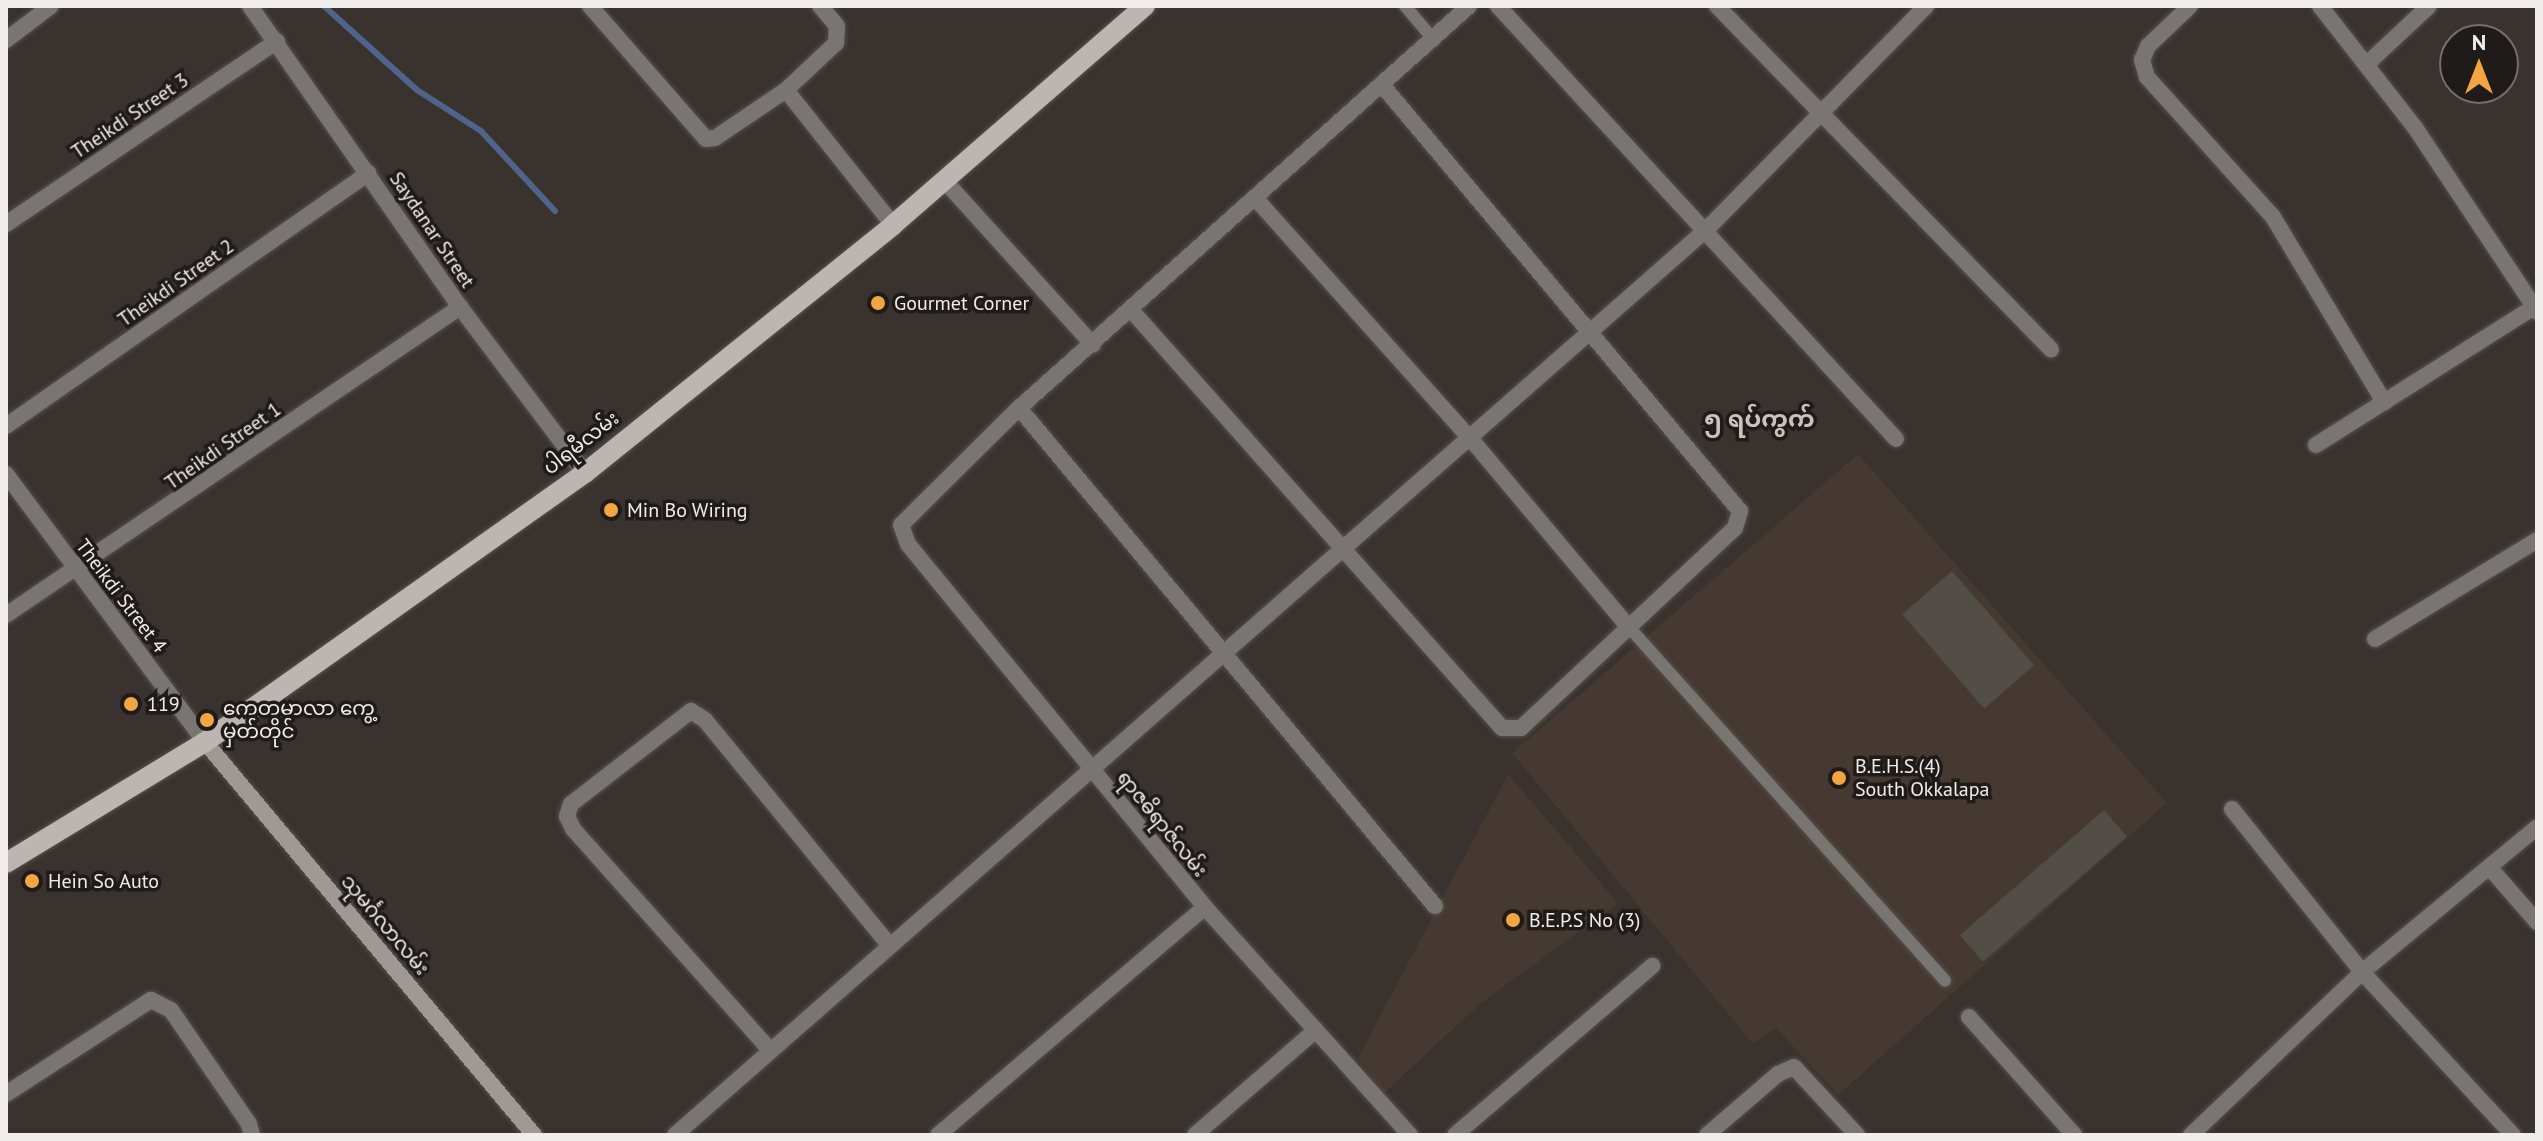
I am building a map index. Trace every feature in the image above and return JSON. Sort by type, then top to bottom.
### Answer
[{"type":"main road","name":"ပါရမီလမ်း","points":[[6,863],[205,742],[585,473],[893,225],[1145,6]]},
{"type":"main road","name":"သုမင်္ဂလာလမ်း","points":[[205,742],[534,1135]]},
{"type":"street","points":[[6,40],[51,6]]},
{"type":"street","name":"Saydanar Street","points":[[250,6],[460,307],[585,473]]},
{"type":"street","points":[[590,6],[706,139],[715,138],[786,90],[836,43],[837,26],[820,6]]},
{"type":"street","points":[[1435,906],[1019,408],[1132,311],[1469,6]]},
{"type":"street","points":[[1498,6],[1896,439]]},
{"type":"street","points":[[1717,6],[2051,350]]},
{"type":"street","points":[[686,1131],[770,1050],[1224,656],[1706,230],[1926,6]]},
{"type":"street","points":[[2190,6],[2148,46],[2142,60],[2147,77],[2273,217],[2384,402]]},
{"type":"street","points":[[2316,445],[2536,309],[2368,63],[2320,6]]},
{"type":"street","points":[[2368,63],[2429,6]]},
{"type":"street","name":"Theikdi Street 3","points":[[6,224],[277,41]]},
{"type":"street","points":[[1132,311],[1341,551],[1509,730],[1521,728],[1627,625],[1735,528],[1740,511],[1592,331],[1382,85]]},
{"type":"street","points":[[786,90],[893,225]]},
{"type":"street","name":"Theikdi Street 2","points":[[6,426],[369,173]]},
{"type":"street","points":[[944,180],[1093,345]]},
{"type":"street","points":[[1256,199],[1470,438],[1627,625]]},
{"type":"street","name":"Theikdi Street 1","points":[[6,615],[78,570],[460,307]]},
{"type":"street","name":"ရာဇဓိရာဇ်လမ်း","points":[[1019,408],[901,525],[908,544],[1205,907],[1410,1135]]},
{"type":"street","name":"Theikdi Street 4","points":[[6,474],[205,742]]},
{"type":"street","points":[[2375,639],[2537,540]]},
{"type":"street","points":[[770,1050],[573,829],[567,816],[571,804],[691,711],[705,720],[889,945]]},
{"type":"street","points":[[2232,809],[2362,972],[2513,1135]]},
{"type":"street","points":[[2191,1135],[2362,972],[2537,827]]},
{"type":"street","points":[[2490,868],[2537,922]]},
{"type":"street","points":[[938,1135],[1205,907]]},
{"type":"street","points":[[1455,1135],[1652,966]]},
{"type":"street","points":[[6,1094],[151,1000],[171,1010],[249,1124],[252,1135]]},
{"type":"street","points":[[1969,1017],[2074,1135]]},
{"type":"street","points":[[1195,1135],[1316,1030]]},
{"type":"street","points":[[1707,1135],[1778,1074],[1794,1067],[1857,1135]]},
{"type":"lane","points":[[1405,6],[1434,40]]},
{"type":"lane","points":[[1627,625],[1945,981]]},
{"type":"shaded area","name":"B.E.H.S.(4) South Okkalapa","points":[[1858,454],[2167,803],[1838,1095],[1776,1028],[1753,1044],[1512,753]]},
{"type":"shaded area","name":"B.E.P.S No (3)","points":[[1508,774],[1618,903],[1480,1004],[1384,1093],[1358,1058]]},
{"type":"building","points":[[1952,571],[2034,665],[1984,709],[1902,614]]},
{"type":"building","points":[[2104,810],[2127,836],[1983,962],[1960,935]]},
{"type":"waterway","points":[[324,6],[417,90],[481,131],[555,211]]},
{"type":"place","name":"Gourmet Corner","points":[[878,303]]},
{"type":"place","name":"Min Bo Wiring","points":[[611,510]]},
{"type":"place","name":"119","points":[[131,704]]},
{"type":"place","name":"ကေတုမာလာ ကွေ့ မှတ်တိုင်","points":[[207,720]]},
{"type":"place","name":"B.E.H.S.(4) South Okkalapa","points":[[1839,778]]},
{"type":"place","name":"Hein So Auto","points":[[32,881]]},
{"type":"place","name":"B.E.P.S No (3)","points":[[1513,920]]},
{"type":"district","name":"၅ ရပ်ကွက်","points":[[1759,419]]}]
